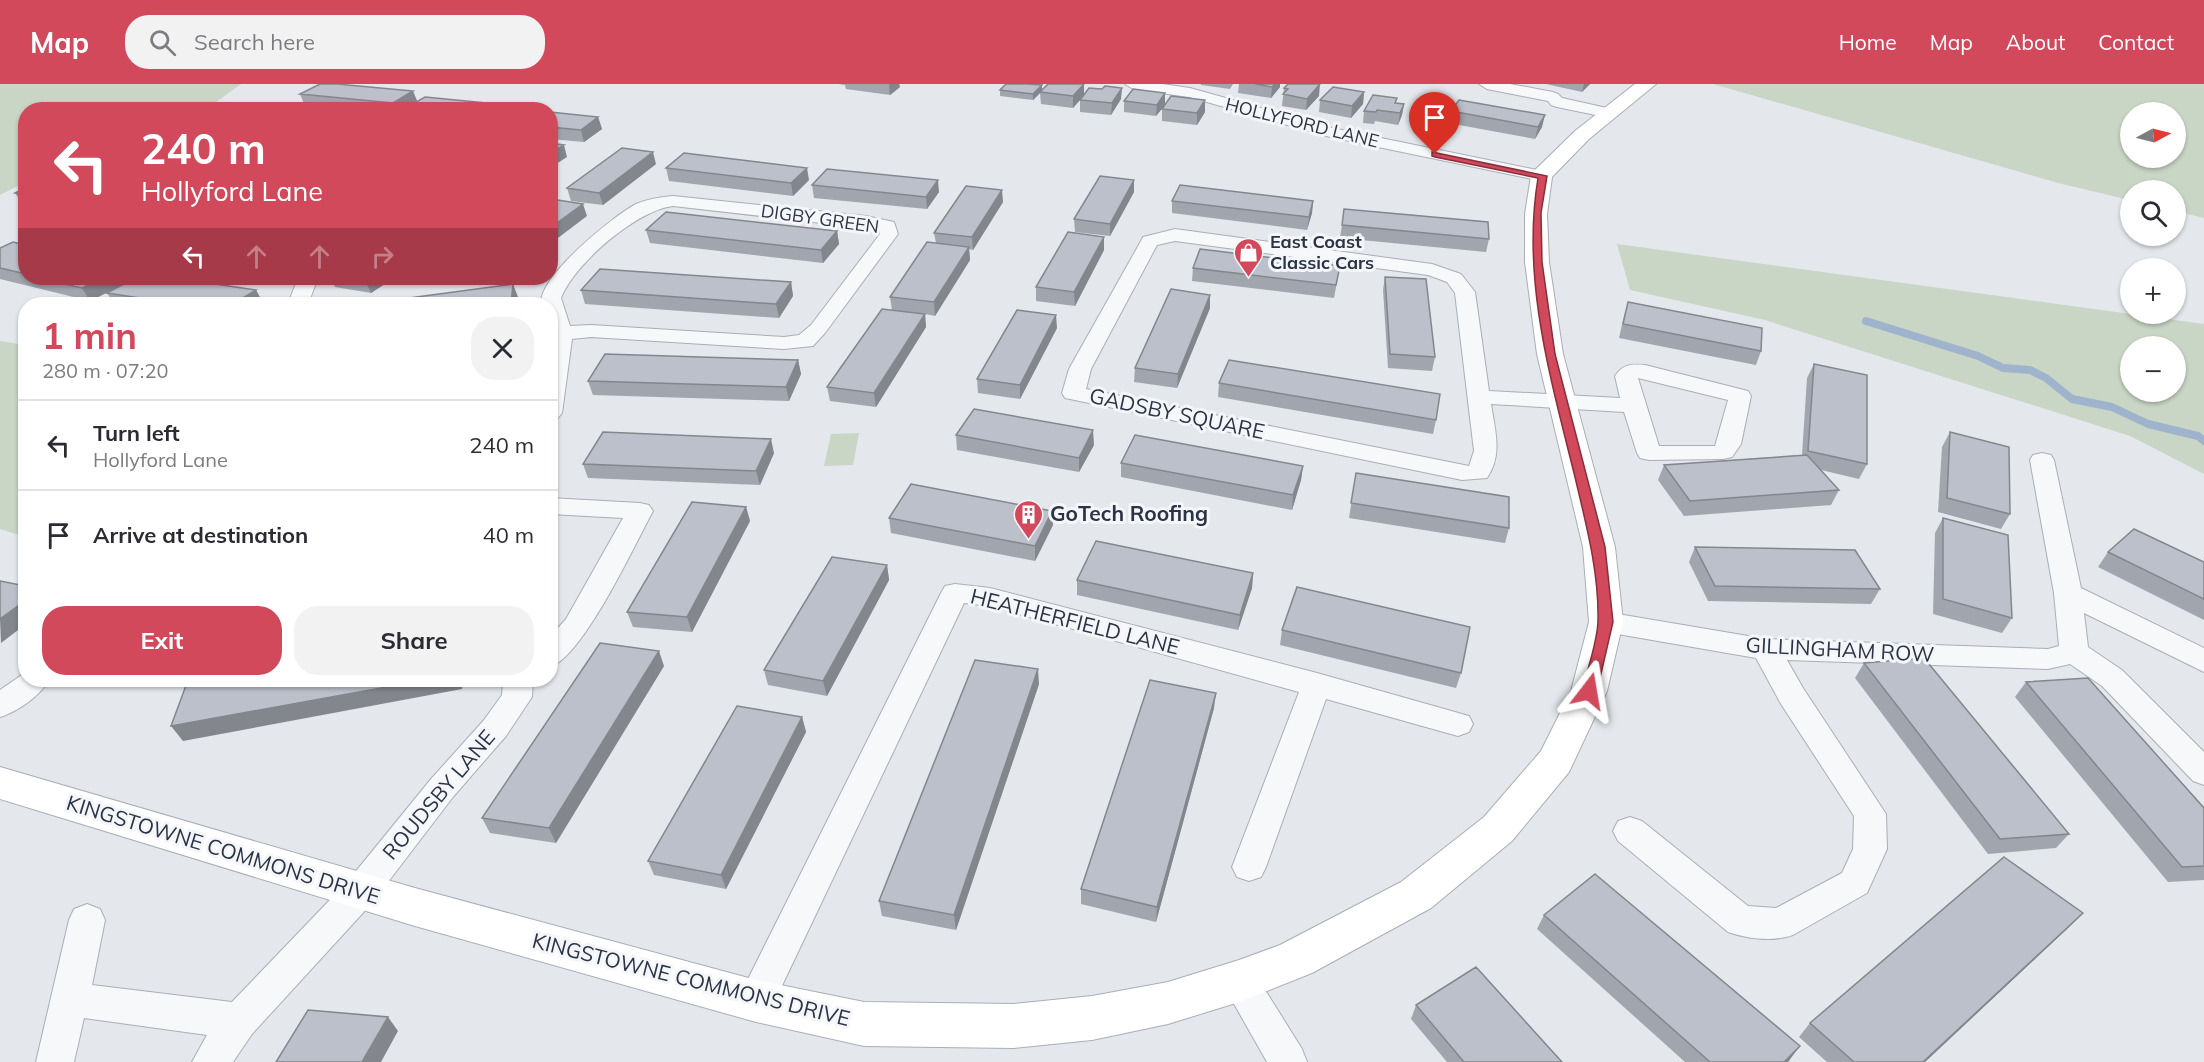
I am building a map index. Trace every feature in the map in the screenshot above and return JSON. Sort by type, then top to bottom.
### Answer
[{"type":"street","name":"HOLLYFORD LANE","points":[[1133,84],[1181,91],[1330,132],[1542,176]]},
{"type":"street","points":[[1542,176],[1605,117],[1647,84]]},
{"type":"street","points":[[1478,88],[1541,108],[1555,104],[1605,117]]},
{"type":"street","name":"KINGSTOWNE COMMONS DRIVE","points":[[0,783],[360,892],[756,1001],[864,1024],[1014,1026],[1103,1016],[1168,1003],[1239,981],[1296,959],[1416,895],[1498,829],[1555,761],[1589,691],[1606,622],[1599,547],[1550,354],[1537,262],[1536,213],[1542,176]]},
{"type":"street","name":"DIGBY GREEN","points":[[558,282],[636,211],[653,203],[673,201],[866,222],[886,226],[889,234],[806,341],[784,343],[591,331],[558,334]]},
{"type":"street","name":"GADSBY SQUARE","points":[[1175,235],[1432,270],[1454,278],[1465,292],[1480,397],[1486,451],[1478,474],[1450,471],[1073,393],[1080,369],[1150,241],[1175,235]]},
{"type":"street","points":[[1631,371],[1645,372],[1740,396],[1730,444],[1723,452],[1707,454],[1649,453],[1633,406],[1626,376],[1631,371]]},
{"type":"street","points":[[1480,397],[1633,406]]},
{"type":"street","points":[[2042,460],[2068,593],[2074,652],[2112,678],[2204,772]]},
{"type":"street","points":[[558,506],[640,511],[577,625],[558,648]]},
{"type":"street","name":"HEATHERFIELD LANE","points":[[756,1001],[955,593],[990,597],[1458,724]]},
{"type":"street","points":[[2068,593],[2204,661]]},
{"type":"street","name":"GILLINGHAM ROW","points":[[1606,622],[1766,649],[2048,659],[2074,652]]},
{"type":"street","points":[[1630,831],[1741,921],[1780,924],[1855,883],[1870,849],[1870,814],[1792,696],[1766,649]]},
{"type":"street","points":[[1249,867],[1317,684]]},
{"type":"street","points":[[0,706],[25,687]]},
{"type":"street","name":"ROUDSBY LANE","points":[[211,1062],[239,1021],[360,892],[442,788],[495,728],[521,687]]},
{"type":"street","points":[[55,1062],[87,920]]},
{"type":"street","points":[[1239,981],[1288,1062]]},
{"type":"street","points":[[70,999],[239,1021]]},
{"type":"green space","points":[[0,84],[241,84],[216,102],[18,102],[18,186],[0,195]]},
{"type":"green space","points":[[1713,84],[2204,84],[2204,218],[2186,214],[2186,180],[2120,180],[2120,198],[2062,184]]},
{"type":"green space","points":[[1617,244],[2120,313],[2120,324],[2186,324],[2186,322],[2204,324],[2204,474],[2130,436],[1765,320],[1630,290]]},
{"type":"green space","points":[[0,341],[18,344],[18,535],[0,529]]},
{"type":"green space","points":[[859,433],[853,465],[824,466],[831,434]]},
{"type":"building","points":[[320,84],[413,91],[395,102],[300,94]]},
{"type":"building","points":[[1006,84],[1042,85],[1033,94],[1000,90]]},
{"type":"building","points":[[1048,84],[1084,84],[1073,96],[1040,92]]},
{"type":"building","points":[[1255,84],[1275,84],[1272,87]]},
{"type":"building","points":[[1288,84],[1320,84],[1307,99],[1283,94],[1288,89],[1284,88]]},
{"type":"building","points":[[1105,86],[1122,88],[1112,103],[1080,100],[1089,88],[1102,89]]},
{"type":"building","points":[[1333,87],[1364,92],[1352,106],[1320,100]]},
{"type":"building","points":[[1133,89],[1165,93],[1157,105],[1124,101]]},
{"type":"building","points":[[1373,95],[1397,98],[1395,103],[1404,104],[1400,113],[1364,111]]},
{"type":"building","points":[[1171,96],[1205,100],[1197,113],[1162,109]]},
{"type":"building","points":[[425,97],[477,102],[416,102]]},
{"type":"building","points":[[1459,100],[1545,115],[1538,127],[1451,111]]},
{"type":"building","points":[[558,113],[598,117],[581,130],[558,128]]},
{"type":"building","points":[[622,148],[653,152],[599,193],[567,188]]},
{"type":"building","points":[[684,153],[807,168],[791,183],[666,168]]},
{"type":"building","points":[[827,169],[938,180],[926,197],[812,185]]},
{"type":"building","points":[[1100,176],[1134,180],[1110,224],[1074,219]]},
{"type":"building","points":[[1180,185],[1313,201],[1309,217],[1172,201]]},
{"type":"building","points":[[966,186],[1002,190],[972,237],[934,233]]},
{"type":"building","points":[[558,200],[583,204],[558,222]]},
{"type":"building","points":[[1344,209],[1488,222],[1489,239],[1342,225]]},
{"type":"building","points":[[666,212],[837,231],[821,250],[646,230]]},
{"type":"building","points":[[1068,232],[1104,237],[1074,292],[1036,287]]},
{"type":"building","points":[[13,242],[18,243],[18,272],[0,268],[0,248]]},
{"type":"building","points":[[927,242],[969,247],[934,302],[890,297]]},
{"type":"building","points":[[1200,249],[1340,266],[1336,285],[1193,268]]},
{"type":"building","points":[[600,269],[791,282],[776,304],[581,290]]},
{"type":"building","points":[[1385,277],[1426,279],[1435,357],[1390,354]]},
{"type":"building","points":[[69,285],[88,285],[82,288]]},
{"type":"building","points":[[122,285],[222,285],[256,290],[244,297],[133,297],[107,293]]},
{"type":"building","points":[[506,285],[513,285],[512,297],[417,297]]},
{"type":"building","points":[[1171,289],[1210,295],[1178,374],[1135,368]]},
{"type":"building","points":[[1628,302],[1762,328],[1761,351],[1623,324]]},
{"type":"building","points":[[882,309],[925,314],[874,393],[827,387]]},
{"type":"building","points":[[1017,310],[1056,315],[1020,385],[977,379]]},
{"type":"building","points":[[605,354],[798,360],[786,387],[588,381]]},
{"type":"building","points":[[1229,360],[1440,394],[1436,420],[1219,383]]},
{"type":"building","points":[[1814,364],[1867,375],[1867,464],[1808,451]]},
{"type":"building","points":[[974,409],[1093,430],[1079,458],[956,435]]},
{"type":"building","points":[[603,432],[771,439],[756,471],[583,464]]},
{"type":"building","points":[[1950,432],[2009,447],[2010,514],[1947,498]]},
{"type":"building","points":[[1135,435],[1303,466],[1293,495],[1121,463]]},
{"type":"building","points":[[1807,455],[1839,490],[1690,501],[1664,465]]},
{"type":"building","points":[[1356,473],[1509,497],[1509,528],[1351,503]]},
{"type":"building","points":[[911,484],[1052,511],[1035,546],[889,518]]},
{"type":"building","points":[[692,502],[746,507],[687,617],[627,612]]},
{"type":"building","points":[[1943,518],[2008,535],[2012,618],[1943,599]]},
{"type":"building","points":[[2134,529],[2204,562],[2204,599],[2108,552]]},
{"type":"building","points":[[1096,541],[1253,573],[1240,615],[1077,580]]},
{"type":"building","points":[[1695,547],[1855,550],[1880,589],[1715,586]]},
{"type":"building","points":[[832,557],[887,565],[823,681],[764,670]]},
{"type":"building","points":[[0,581],[18,584],[18,606],[0,619]]},
{"type":"building","points":[[1297,587],[1470,627],[1461,673],[1282,630]]},
{"type":"building","points":[[600,643],[659,651],[549,828],[482,818]]},
{"type":"building","points":[[1924,658],[2069,834],[2000,839],[1864,663]]},
{"type":"building","points":[[975,660],[1038,669],[954,915],[879,901]]},
{"type":"building","points":[[2088,678],[2204,808],[2204,866],[2182,867],[2026,682]]},
{"type":"building","points":[[1150,680],[1216,693],[1157,907],[1081,889]]},
{"type":"building","points":[[185,687],[386,687],[171,726]]},
{"type":"building","points":[[737,706],[802,717],[721,875],[648,861]]},
{"type":"building","points":[[2004,857],[2083,913],[1923,1062],[1854,1062],[1810,1023]]},
{"type":"building","points":[[1595,874],[1800,1046],[1784,1062],[1710,1062],[1544,915]]},
{"type":"building","points":[[1476,967],[1562,1062],[1464,1062],[1416,1005]]},
{"type":"building","points":[[308,1010],[388,1017],[362,1062],[276,1062]]},
{"type":"waterway","points":[[1866,321],[1978,356],[2003,368],[2030,370],[2046,378],[2072,399],[2112,407],[2148,424],[2198,436],[2204,441]]},
{"type":"place","name":"East Coast Classic Cars","points":[[1249,278]]},
{"type":"place","name":"GoTech Roofing","points":[[1029,540]]},
{"type":"route","points":[[1435,154],[1542,176],[1536,213],[1537,262],[1550,354],[1599,547],[1606,622],[1589,691]]}]
